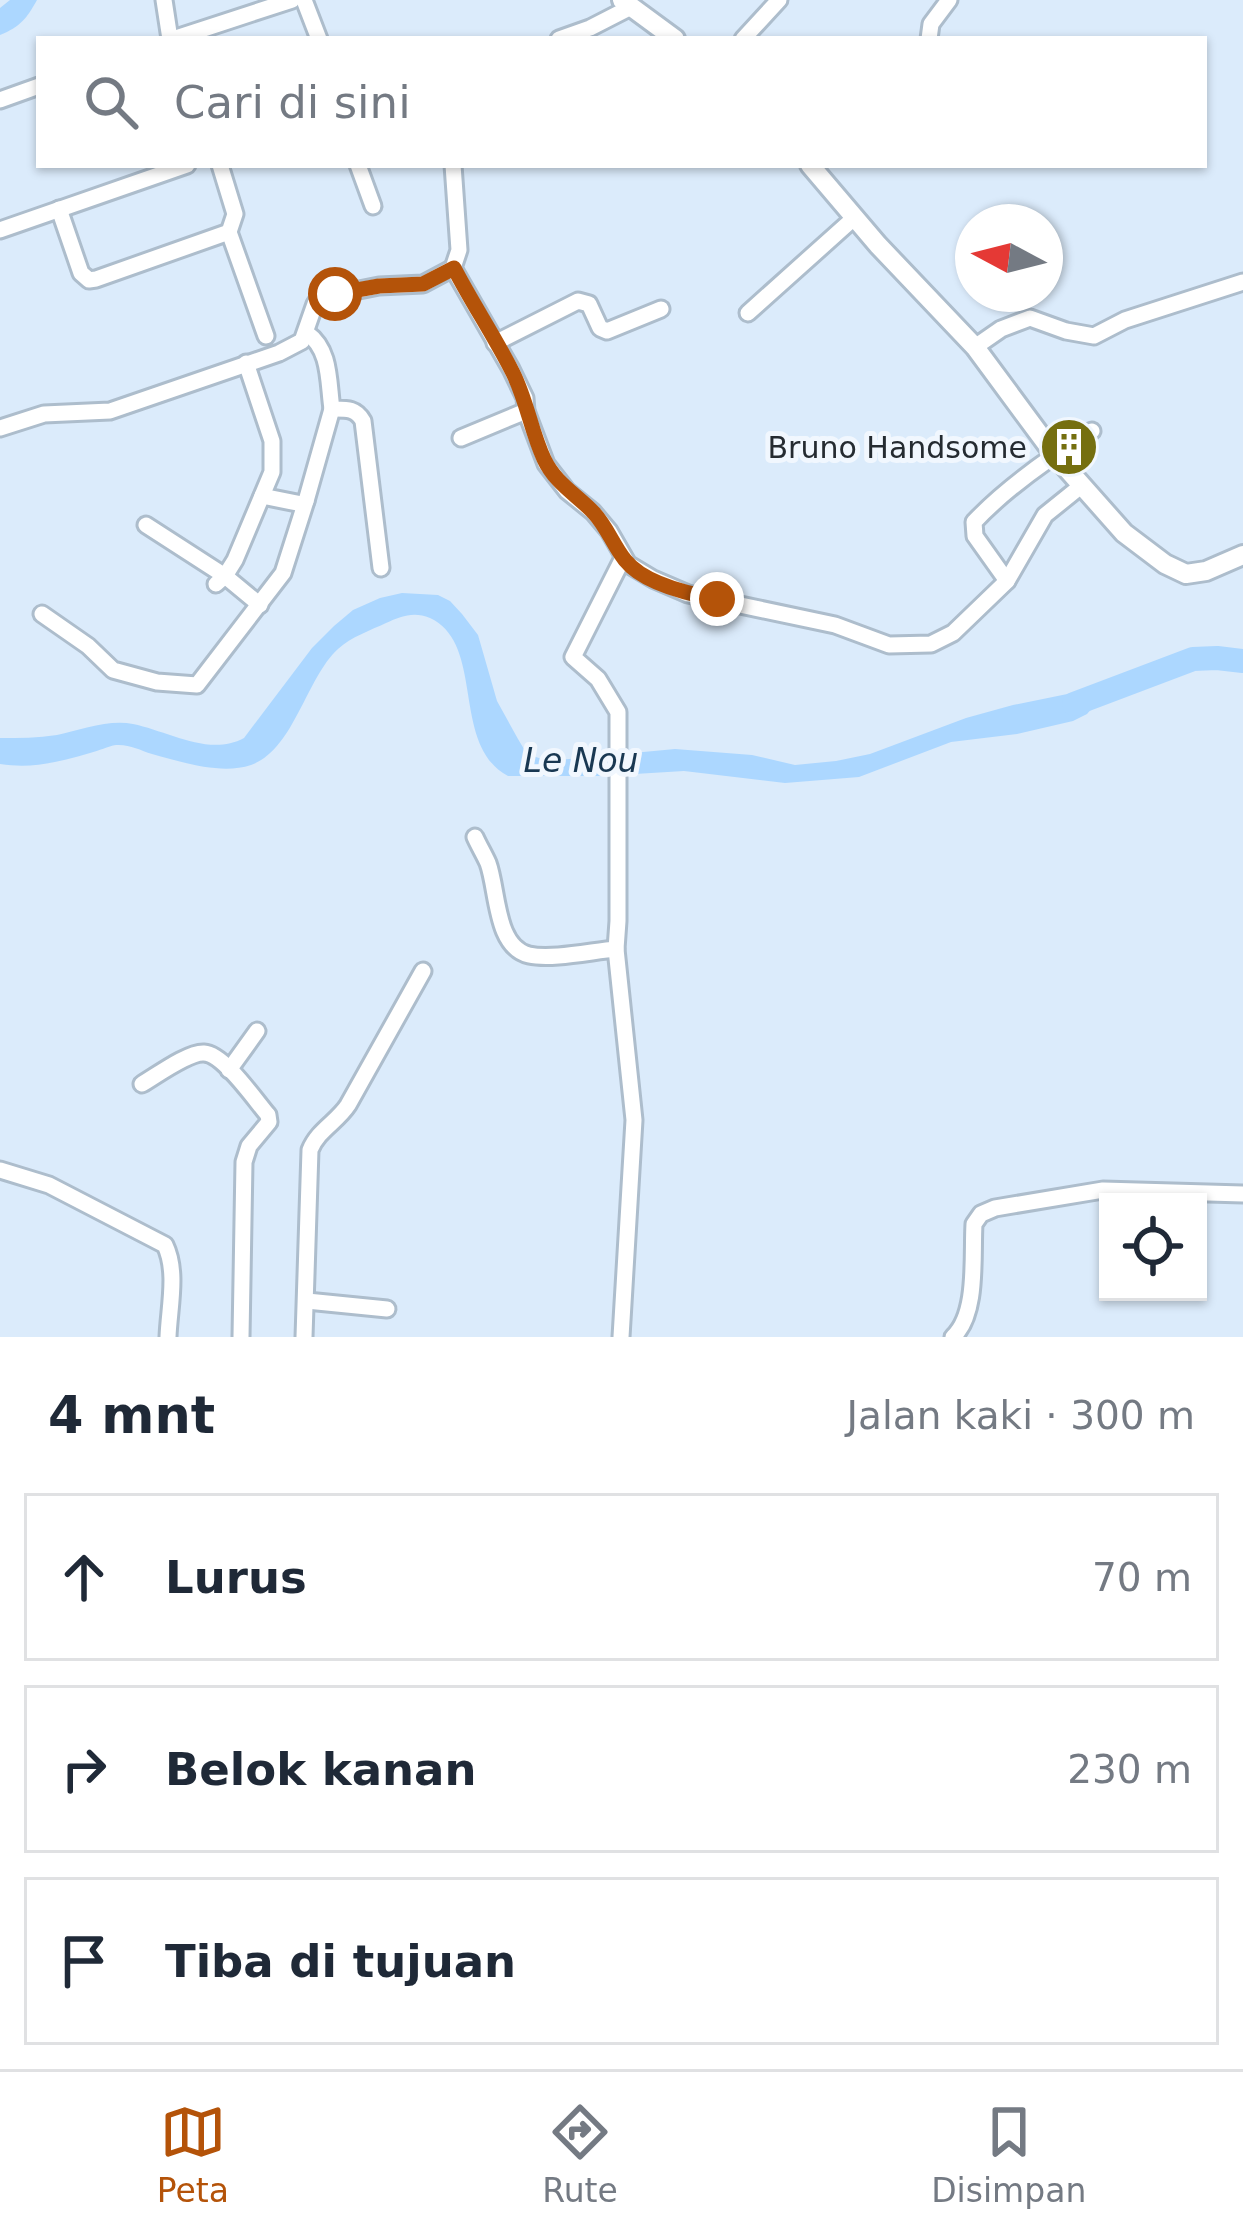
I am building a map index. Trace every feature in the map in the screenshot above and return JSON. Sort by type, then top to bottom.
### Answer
[{"type":"main road","points":[[627,3],[671,36]]},
{"type":"main road","points":[[819,168],[854,218],[975,347],[1054,454],[1124,532],[1180,572],[1206,572],[1243,555]]},
{"type":"street","points":[[164,0],[171,36]]},
{"type":"street","points":[[181,36],[292,0]]},
{"type":"street","points":[[304,0],[318,36]]},
{"type":"street","points":[[746,36],[778,0]]},
{"type":"street","points":[[929,36],[931,24],[949,0]]},
{"type":"street","points":[[567,36],[590,28],[627,3]]},
{"type":"street","points":[[0,100],[36,87]]},
{"type":"street","points":[[0,230],[179,168]]},
{"type":"street","points":[[221,168],[235,214],[229,232],[266,336]]},
{"type":"street","points":[[359,168],[373,206]]},
{"type":"street","points":[[453,168],[459,250],[454,268],[525,398],[546,464],[601,521],[623,558],[653,579],[688,594],[835,625],[889,645],[931,644],[953,633],[1007,581],[1046,515],[1081,486]]},
{"type":"street","points":[[59,209],[81,273],[89,280],[229,232]]},
{"type":"street","points":[[748,313],[854,218]]},
{"type":"street","points":[[0,428],[44,414],[110,410],[279,353],[302,340],[320,298],[379,286],[423,284],[454,268]]},
{"type":"street","points":[[975,347],[1000,329],[1030,318],[1094,336],[1125,320],[1243,282]]},
{"type":"street","points":[[495,343],[578,301],[589,304],[600,328],[608,331],[661,309]]},
{"type":"street","points":[[42,614],[113,670],[195,686],[286,568],[332,409],[325,354],[307,333]]},
{"type":"street","points":[[220,580],[235,560],[272,472],[272,441],[246,363]]},
{"type":"street","points":[[332,409],[352,409],[363,421],[381,568]]},
{"type":"street","points":[[460,438],[526,411]]},
{"type":"street","points":[[1007,581],[975,536],[974,522],[1054,454],[1092,430]]},
{"type":"street","points":[[262,496],[306,501]]},
{"type":"street","points":[[146,525],[260,605]]},
{"type":"street","points":[[621,1337],[634,1120],[616,949],[618,712],[598,680],[573,657],[623,558]]},
{"type":"street","points":[[475,837],[489,865],[504,928],[523,954],[616,949]]},
{"type":"street","points":[[304,1337],[310,1150],[320,1132],[342,1115],[424,971]]},
{"type":"street","points":[[230,1070],[257,1031]]},
{"type":"street","points":[[142,1084],[181,1061],[202,1053],[212,1055],[268,1115],[269,1122],[250,1145],[244,1162],[241,1337]]},
{"type":"street","points":[[0,1170],[49,1185],[165,1246],[172,1274],[168,1337]]},
{"type":"street","points":[[953,1337],[964,1327],[969,1311],[974,1224],[981,1214],[1103,1190],[1243,1194]]},
{"type":"street","points":[[307,1301],[387,1309]]},
{"type":"water","points":[[10,0],[37,0],[22,21],[0,35],[0,8]]},
{"type":"water","points":[[402,593],[438,595],[462,614],[478,635],[497,701],[518,739],[527,754],[548,761],[675,749],[752,755],[795,765],[836,761],[1013,705],[1082,691],[1105,693],[1087,714],[1073,721],[951,742],[859,777],[785,783],[684,771],[508,776],[490,761],[479,742],[458,649],[447,631],[430,618],[413,615],[368,631],[338,649],[278,745],[251,765],[201,766],[121,745],[45,764],[0,764],[0,738],[50,736],[114,723],[203,744],[244,738],[334,626],[353,610]]},
{"type":"waterway","name":"Le Nou","points":[[1074,704],[1193,659],[1243,661]]},
{"type":"place","name":"Bruno Handsome","points":[[1069,447]]},
{"type":"route","points":[[335,294],[415,286],[454,268],[525,398],[546,464],[609,531],[628,564],[688,594],[717,599]]}]
